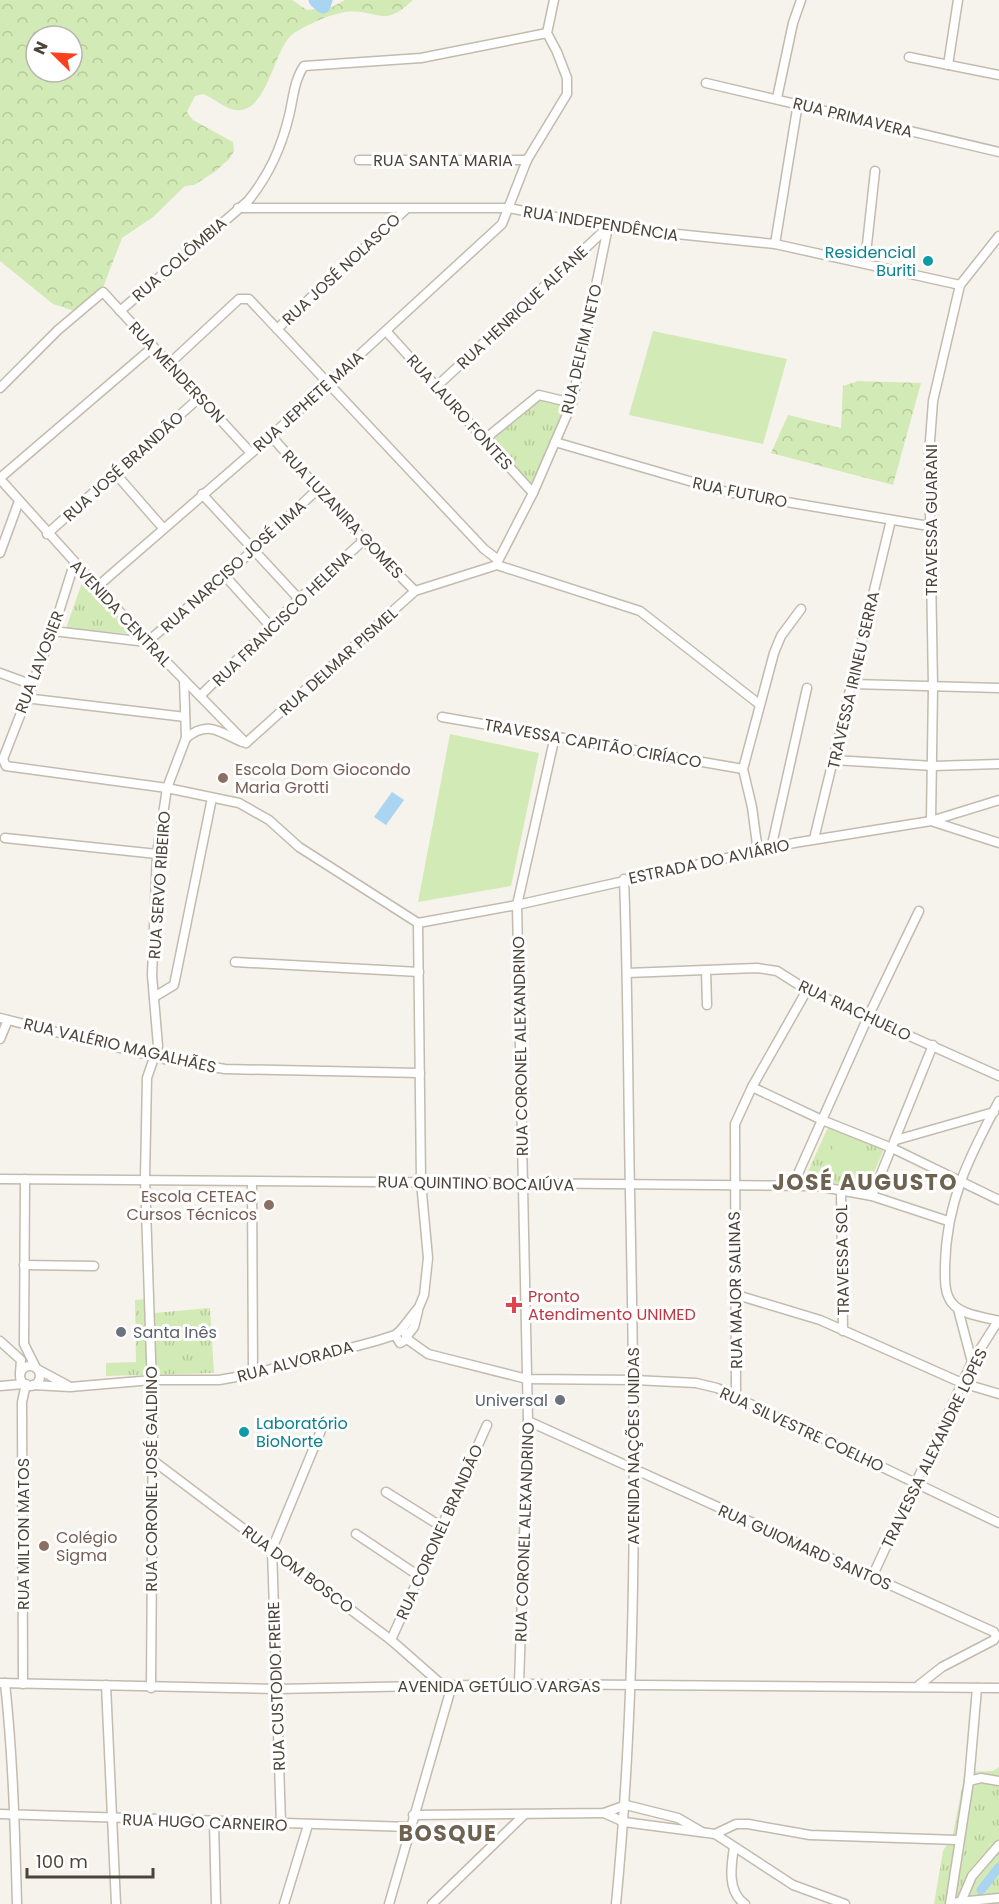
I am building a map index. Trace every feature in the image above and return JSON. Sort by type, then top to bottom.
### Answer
[{"type":"street","points":[[547,33],[554,0]]},
{"type":"street","points":[[777,98],[793,23],[801,0]]},
{"type":"street","points":[[948,65],[958,0]]},
{"type":"street","name":"RUA JEPHETE MAIA","points":[[98,586],[271,436],[327,382],[502,224],[527,160],[559,110],[568,88],[567,78],[547,33]]},
{"type":"street","name":"RUA COLÔMBIA","points":[[120,311],[248,201],[271,171],[304,66],[420,58],[547,33]]},
{"type":"street","points":[[909,57],[999,75]]},
{"type":"street","name":"RUA PRIMAVERA","points":[[706,83],[999,152]]},
{"type":"street","points":[[775,244],[798,103]]},
{"type":"street","name":"RUA SANTA MARIA","points":[[360,160],[527,160]]},
{"type":"street","points":[[865,263],[875,171]]},
{"type":"street","name":"RUA INDEPENDÊNCIA","points":[[238,208],[405,210],[508,208],[608,227],[775,244],[960,285]]},
{"type":"street","name":"RUA JOSÉ NOLASCO","points":[[277,328],[405,210]]},
{"type":"street","name":"RUA HENRIQUE ALFANE","points":[[436,387],[608,227]]},
{"type":"street","name":"RUA DELFIM NETO","points":[[497,562],[533,493],[572,403],[608,227]]},
{"type":"street","name":"TRAVESSA GUARANI","points":[[931,821],[933,687],[929,454],[933,400],[960,285],[999,236]]},
{"type":"street","name":"RUA MENDERSON","points":[[0,388],[58,330],[103,292],[251,453]]},
{"type":"street","points":[[169,364],[239,299],[245,297],[251,300],[497,562],[640,611],[759,704]]},
{"type":"street","name":"RUA LAURO FONTES","points":[[386,331],[533,493]]},
{"type":"street","points":[[0,479],[153,347]]},
{"type":"street","points":[[485,439],[539,395],[572,403]]},
{"type":"street","name":"RUA JOSÉ BRANDÃO","points":[[47,534],[200,398]]},
{"type":"street","name":"RUA LUZANIRA GOMES","points":[[271,436],[364,540],[415,591]]},
{"type":"street","name":"RUA FUTURO","points":[[555,442],[727,492],[929,526]]},
{"type":"street","points":[[116,473],[163,528]]},
{"type":"street","name":"AVENIDA CENTRAL","points":[[0,479],[74,564],[98,586],[147,642],[246,743]]},
{"type":"street","name":"RUA NARCISO JOSÉ LIMA","points":[[147,642],[225,576],[319,488]]},
{"type":"street","points":[[202,494],[299,599]]},
{"type":"street","points":[[0,553],[19,501]]},
{"type":"street","name":"TRAVESSA IRINEU SERRA","points":[[814,839],[891,520]]},
{"type":"street","name":"RUA FRANCISCO HELENA","points":[[200,696],[299,599],[364,540]]},
{"type":"street","name":"RUA DELMAR PISMEL","points":[[246,743],[415,591],[497,562]]},
{"type":"street","name":"RUA LAVOSIER","points":[[74,564],[53,630],[30,684],[3,759],[10,767],[167,788]]},
{"type":"street","points":[[225,576],[271,627]]},
{"type":"street","points":[[758,852],[752,807],[743,769],[759,704],[781,636],[801,609]]},
{"type":"street","points":[[53,630],[147,642]]},
{"type":"street","points":[[0,673],[30,684]]},
{"type":"street","name":"RUA SERVO RIBEIRO","points":[[155,1056],[158,1046],[152,975],[158,854],[167,788],[186,738],[184,680]]},
{"type":"street","points":[[852,684],[999,688]]},
{"type":"street","points":[[771,849],[807,688]]},
{"type":"street","points":[[25,698],[185,717]]},
{"type":"street","points":[[209,728],[217,713]]},
{"type":"street","name":"TRAVESSA CAPITÃO CIRÍACO","points":[[442,717],[743,769]]},
{"type":"street","points":[[186,738],[197,729],[209,728],[246,743]]},
{"type":"street","name":"RUA CORONEL ALEXANDRINO","points":[[519,1684],[528,1421],[517,905],[555,736]]},
{"type":"street","points":[[834,760],[933,766],[999,765]]},
{"type":"street","points":[[167,788],[239,803],[256,811],[298,847],[418,923],[421,1182],[428,1258],[424,1295],[401,1337]]},
{"type":"street","points":[[154,998],[174,985],[212,798]]},
{"type":"street","name":"ESTRADA DO AVIÁRIO","points":[[418,923],[517,905],[624,879],[814,839],[931,821],[999,800]]},
{"type":"street","points":[[931,821],[999,843]]},
{"type":"street","points":[[4,838],[158,854]]},
{"type":"street","name":"AVENIDA NAÇÕES UNIDAS","points":[[616,1904],[626,1805],[631,1686],[634,1380],[624,879]]},
{"type":"street","points":[[793,1185],[868,1017],[919,911]]},
{"type":"street","points":[[235,962],[419,972]]},
{"type":"street","name":"RUA RIACHUELO","points":[[627,973],[767,968],[777,971],[807,990],[999,1076]]},
{"type":"street","points":[[706,971],[707,1005]]},
{"type":"street","name":"RUA MAJOR SALINAS","points":[[736,1396],[737,1295],[733,1184],[735,1124],[752,1087],[807,990]]},
{"type":"street","points":[[0,1040],[4,1019]]},
{"type":"street","name":"RUA VALÉRIO MAGALHÃES","points":[[4,1019],[155,1056],[225,1069],[420,1073]]},
{"type":"street","points":[[872,1196],[933,1045]]},
{"type":"street","name":"RUA CORONEL JOSÉ GALDINO","points":[[151,1688],[152,1380],[146,1178],[147,1078],[155,1056]]},
{"type":"street","points":[[752,1087],[822,1120],[894,1144],[959,1182],[999,1200]]},
{"type":"street","points":[[972,1362],[958,1309],[948,1297],[945,1284],[948,1221],[959,1182],[999,1101]]},
{"type":"street","points":[[894,1144],[994,1112]]},
{"type":"street","name":"RUA QUINTINO BOCAIÚVA","points":[[0,1179],[146,1178],[252,1183],[793,1185],[842,1190],[872,1196],[948,1221]]},
{"type":"street","points":[[25,1179],[24,1266],[19,1348],[25,1381]]},
{"type":"street","points":[[252,1183],[253,1374]]},
{"type":"street","name":"TRAVESSA SOL","points":[[842,1190],[843,1331]]},
{"type":"street","points":[[24,1266],[94,1266]]},
{"type":"street","points":[[737,1295],[791,1310],[962,1383],[999,1394]]},
{"type":"street","points":[[958,1309],[999,1321]]},
{"type":"street","name":"TRAVESSA ALEXANDRE LOPES","points":[[872,1577],[914,1482],[972,1362],[999,1321]]},
{"type":"street","name":"RUA ALVORADA","points":[[25,1381],[70,1387],[152,1380],[219,1380],[253,1374],[375,1341],[401,1337]]},
{"type":"street","name":"RUA SILVESTRE COELHO","points":[[401,1337],[418,1348],[451,1361],[526,1379],[696,1383],[736,1396],[999,1523]]},
{"type":"street","points":[[0,1341],[19,1348],[37,1368],[70,1387]]},
{"type":"street","points":[[25,1381],[26,1366],[37,1368]]},
{"type":"street","points":[[0,1386],[39,1381],[37,1368]]},
{"type":"street","name":"RUA MILTON MATOS","points":[[23,1684],[22,1402],[25,1381]]},
{"type":"street","name":"RUA GUIOMARD SANTOS","points":[[528,1421],[996,1634],[994,1640],[942,1667],[919,1685]]},
{"type":"street","name":"RUA CORONEL BRANDÃO","points":[[391,1640],[487,1425]]},
{"type":"street","points":[[272,1549],[321,1428]]},
{"type":"street","name":"RUA DOM BOSCO","points":[[151,1459],[391,1640],[441,1684]]},
{"type":"street","points":[[387,1492],[442,1527]]},
{"type":"street","points":[[356,1534],[419,1576]]},
{"type":"street","name":"RUA CUSTODIO FREIRE","points":[[272,1549],[281,1824]]},
{"type":"street","points":[[3,1683],[13,1760],[12,1815],[17,1904]]},
{"type":"street","name":"AVENIDA GETÚLIO VARGAS","points":[[3,1683],[276,1689],[441,1684],[919,1685],[999,1688]]},
{"type":"street","points":[[106,1685],[116,1904]]},
{"type":"street","points":[[389,1904],[452,1685]]},
{"type":"street","points":[[956,1903],[958,1840],[969,1781],[977,1688]]},
{"type":"street","points":[[969,1781],[981,1778],[999,1780]]},
{"type":"street","points":[[413,1815],[604,1813],[626,1805],[678,1818],[702,1832]]},
{"type":"street","points":[[604,1813],[624,1822],[715,1834],[815,1900],[845,1904]]},
{"type":"street","name":"RUA HUGO CARNEIRO","points":[[0,1814],[410,1827]]},
{"type":"street","points":[[432,1904],[525,1814]]},
{"type":"street","points":[[214,1822],[216,1904]]},
{"type":"street","points":[[715,1834],[736,1824],[748,1824],[810,1835],[958,1840]]},
{"type":"street","points":[[284,1904],[308,1825]]},
{"type":"street","points":[[956,1903],[972,1876],[999,1845]]},
{"type":"street","points":[[734,1847],[732,1879],[734,1890],[745,1904]]},
{"type":"street","points":[[956,1903],[999,1898]]},
{"type":"green space","points":[[0,0],[292,0],[307,10],[332,7],[345,0],[413,0],[403,9],[387,16],[345,12],[319,20],[294,33],[281,51],[263,91],[247,108],[236,110],[203,94],[195,96],[187,112],[193,120],[233,142],[234,151],[230,158],[216,171],[194,185],[185,186],[153,217],[122,238],[101,293],[79,309],[71,310],[53,304],[0,261]]},
{"type":"green space","points":[[653,331],[787,359],[763,444],[629,415]]},
{"type":"green space","points":[[858,381],[921,383],[893,485],[771,453],[788,415],[841,428],[843,386]]},
{"type":"green space","points":[[541,400],[566,407],[533,486],[492,440]]},
{"type":"green space","points":[[83,580],[133,634],[66,628]]},
{"type":"green space","points":[[450,734],[539,753],[511,886],[418,902]]},
{"type":"green space","points":[[829,1125],[884,1149],[867,1189],[805,1178]]},
{"type":"green space","points":[[836,1140],[872,1156],[862,1177],[827,1161]]},
{"type":"green space","points":[[150,1299],[154,1313],[210,1308],[214,1373],[106,1376],[106,1363],[136,1362],[135,1300]]},
{"type":"green space","points":[[999,1767],[999,1904],[934,1904],[943,1851],[953,1834],[965,1772],[993,1771]]},
{"type":"water","points":[[392,792],[404,800],[386,825],[374,817]]},
{"type":"waterway","points":[[316,0],[323,6],[325,0]]},
{"type":"waterway","points":[[981,1890],[999,1867]]},
{"type":"place","name":"Residencial Buriti","points":[[928,261]]},
{"type":"place","name":"Escola Dom Giocondo Maria Grotti","points":[[223,778]]},
{"type":"place","name":"Escola CETEAC Cursos Técnicos","points":[[269,1205]]},
{"type":"place","name":"Pronto Atendimento UNIMED","points":[[514,1305]]},
{"type":"place","name":"Santa Inês","points":[[121,1332]]},
{"type":"place","name":"Universal","points":[[560,1400]]},
{"type":"place","name":"Laboratório BioNorte","points":[[244,1432]]},
{"type":"place","name":"Colégio Sigma","points":[[44,1546]]},
{"type":"district","name":"JOSÉ AUGUSTO","points":[[865,1182]]},
{"type":"district","name":"BOSQUE","points":[[448,1833]]}]
